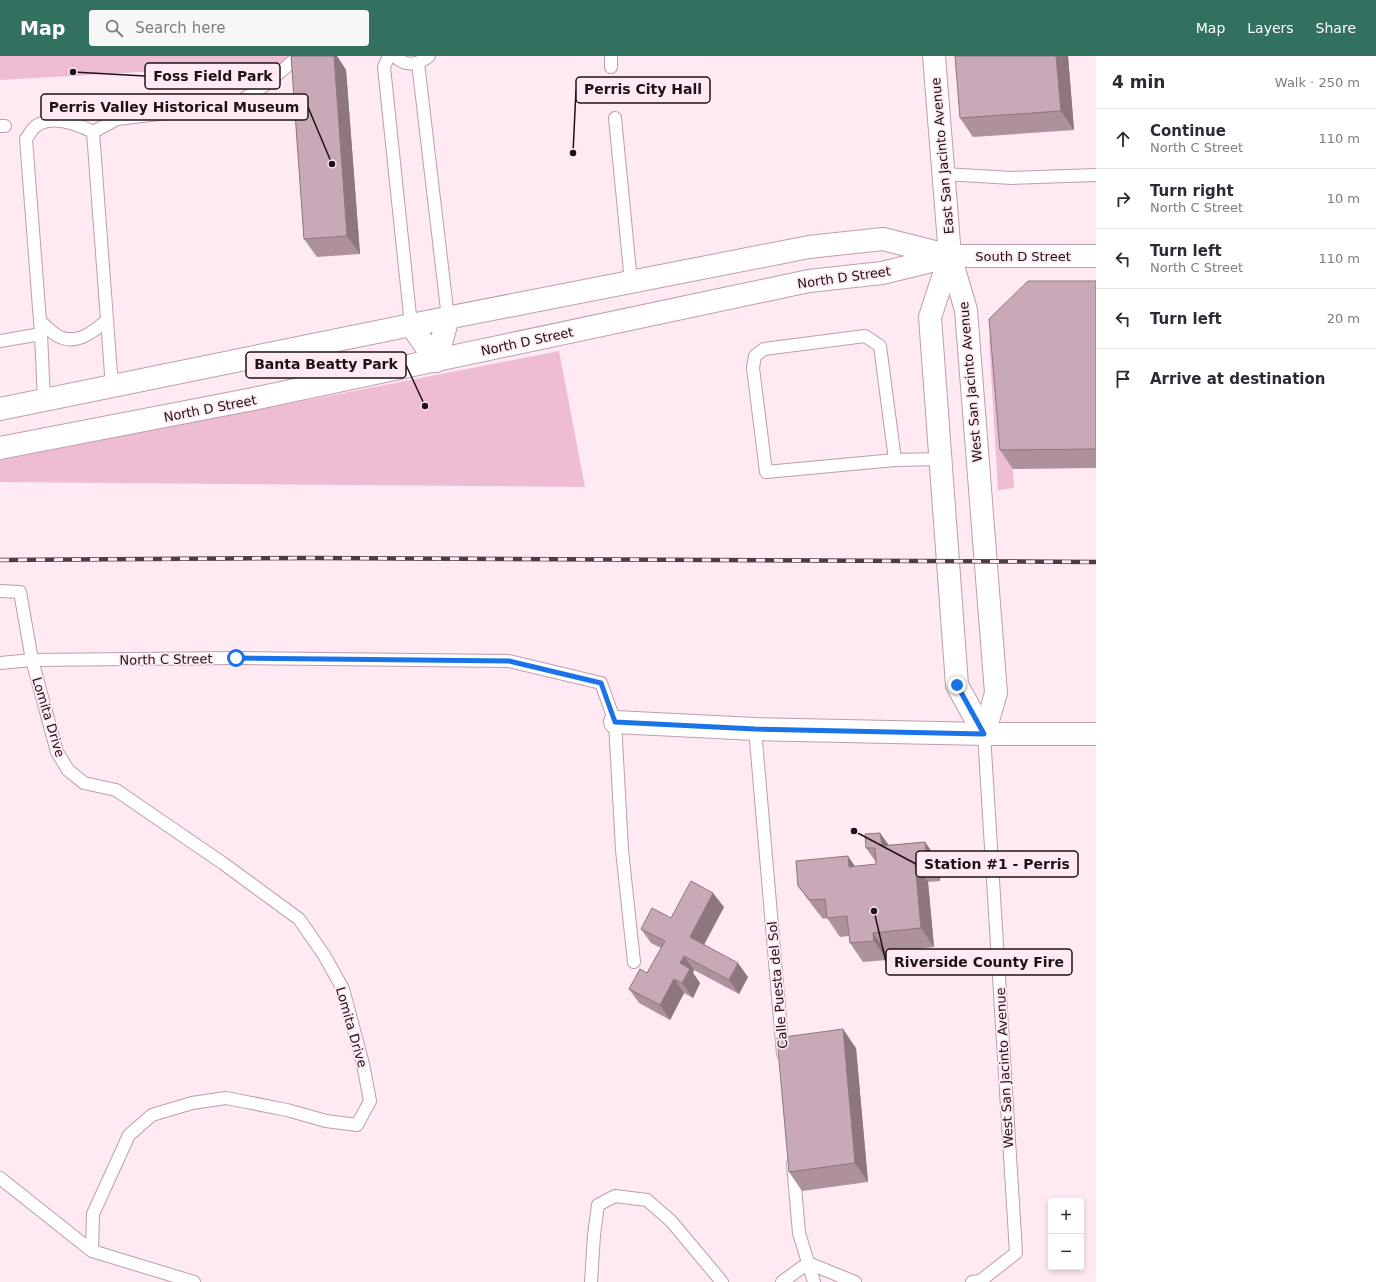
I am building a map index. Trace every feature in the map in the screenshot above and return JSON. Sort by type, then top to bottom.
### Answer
[{"type":"main road","name":"East San Jacinto Avenue","points":[[934,56],[950,256]]},
{"type":"main road","points":[[0,409],[411,325],[809,247],[883,239],[950,256]]},
{"type":"main road","name":"South D Street","points":[[950,256],[1096,256]]},
{"type":"main road","name":"North D Street","points":[[0,448],[253,399],[809,281],[882,274],[950,256]]},
{"type":"main road","name":"West San Jacinto Avenue","points":[[950,256],[930,317],[957,685],[984,734]]},
{"type":"main road","name":"West San Jacinto Avenue","points":[[950,256],[966,310],[996,693],[984,734]]},
{"type":"main road","points":[[436,361],[448,318]]},
{"type":"main road","points":[[411,325],[436,361]]},
{"type":"main road","points":[[615,722],[755,729],[984,734],[1096,734]]},
{"type":"lane","points":[[93,132],[117,120],[234,105],[265,85],[299,56]]},
{"type":"lane","points":[[389,56],[384,67],[411,325]]},
{"type":"lane","points":[[395,56],[402,62],[418,63],[429,56]]},
{"type":"lane","points":[[418,63],[448,318]]},
{"type":"lane","points":[[615,118],[631,282]]},
{"type":"lane","points":[[44,400],[41,328],[26,139],[36,126],[53,121],[75,123],[93,132]]},
{"type":"lane","points":[[93,132],[112,387]]},
{"type":"lane","points":[[944,174],[1012,178],[1096,175]]},
{"type":"lane","points":[[0,340],[41,328],[59,336],[75,339],[91,335],[106,321]]},
{"type":"lane","points":[[895,460],[880,346],[865,336],[764,348],[755,356],[753,368],[766,472],[895,460],[941,459]]},
{"type":"lane","points":[[0,591],[20,592],[32,660],[0,663]]},
{"type":"lane","name":"North C Street","points":[[32,660],[236,658],[509,661],[601,683],[615,722]]},
{"type":"lane","name":"Lomita Drive","points":[[32,660],[57,752],[68,770],[84,783],[116,790],[224,864],[299,919],[324,955],[343,989],[363,1064],[370,1101],[357,1125],[326,1121],[287,1110],[226,1098],[192,1103],[152,1115],[129,1135],[93,1214],[92,1251]]},
{"type":"lane","points":[[615,722],[622,850],[634,962]]},
{"type":"lane","name":"Calle Puesta del Sol","points":[[755,729],[784,1068]]},
{"type":"lane","name":"West San Jacinto Avenue","points":[[972,1282],[980,1281],[1016,1253],[984,734]]},
{"type":"lane","points":[[792,1154],[799,1233],[814,1282]]},
{"type":"lane","points":[[0,1178],[92,1251],[194,1282]]},
{"type":"lane","points":[[591,1282],[594,1234],[598,1205],[614,1196],[647,1200],[671,1221],[722,1282]]},
{"type":"lane","points":[[782,1282],[808,1263]]},
{"type":"lane","points":[[808,1263],[855,1282]]},
{"type":"shaded area","points":[[0,56],[292,56],[293,63],[0,80]]},
{"type":"shaded area","points":[[1003,338],[1014,488],[998,490],[989,339]]},
{"type":"shaded area","points":[[559,351],[585,487],[0,482],[0,460]]},
{"type":"building","points":[[291,56],[334,56],[347,236],[304,239]]},
{"type":"building","points":[[955,56],[1056,56],[1061,111],[960,118]]},
{"type":"building","points":[[1028,281],[1096,281],[1096,449],[1000,450],[989,319]]},
{"type":"building","points":[[880,833],[882,846],[925,842],[927,862],[915,863],[921,928],[873,933],[874,941],[850,943],[847,916],[827,918],[825,899],[810,900],[798,886],[796,861],[848,856],[849,867],[876,864],[875,848],[866,848],[865,834]]},
{"type":"building","points":[[691,881],[713,893],[690,937],[738,963],[729,980],[684,956],[680,963],[690,969],[682,983],[674,979],[660,1005],[629,989],[640,969],[647,973],[665,941],[641,929],[652,908],[671,918]]},
{"type":"building","points":[[843,1029],[855,1163],[789,1172],[777,1038]]},
{"type":"railway","points":[[0,560],[312,558],[1096,562]]},
{"type":"place","name":"Foss Field Park","points":[[73,72]]},
{"type":"place","name":"Perris City Hall","points":[[573,153]]},
{"type":"place","name":"Perris Valley Historical Museum","points":[[332,164]]},
{"type":"place","name":"Banta Beatty Park","points":[[425,406]]},
{"type":"place","name":"Station #1 - Perris","points":[[854,831]]},
{"type":"place","name":"Riverside County Fire","points":[[874,911]]},
{"type":"route","points":[[236,658],[509,661],[601,683],[615,722],[755,729],[984,734],[957,685]]}]
